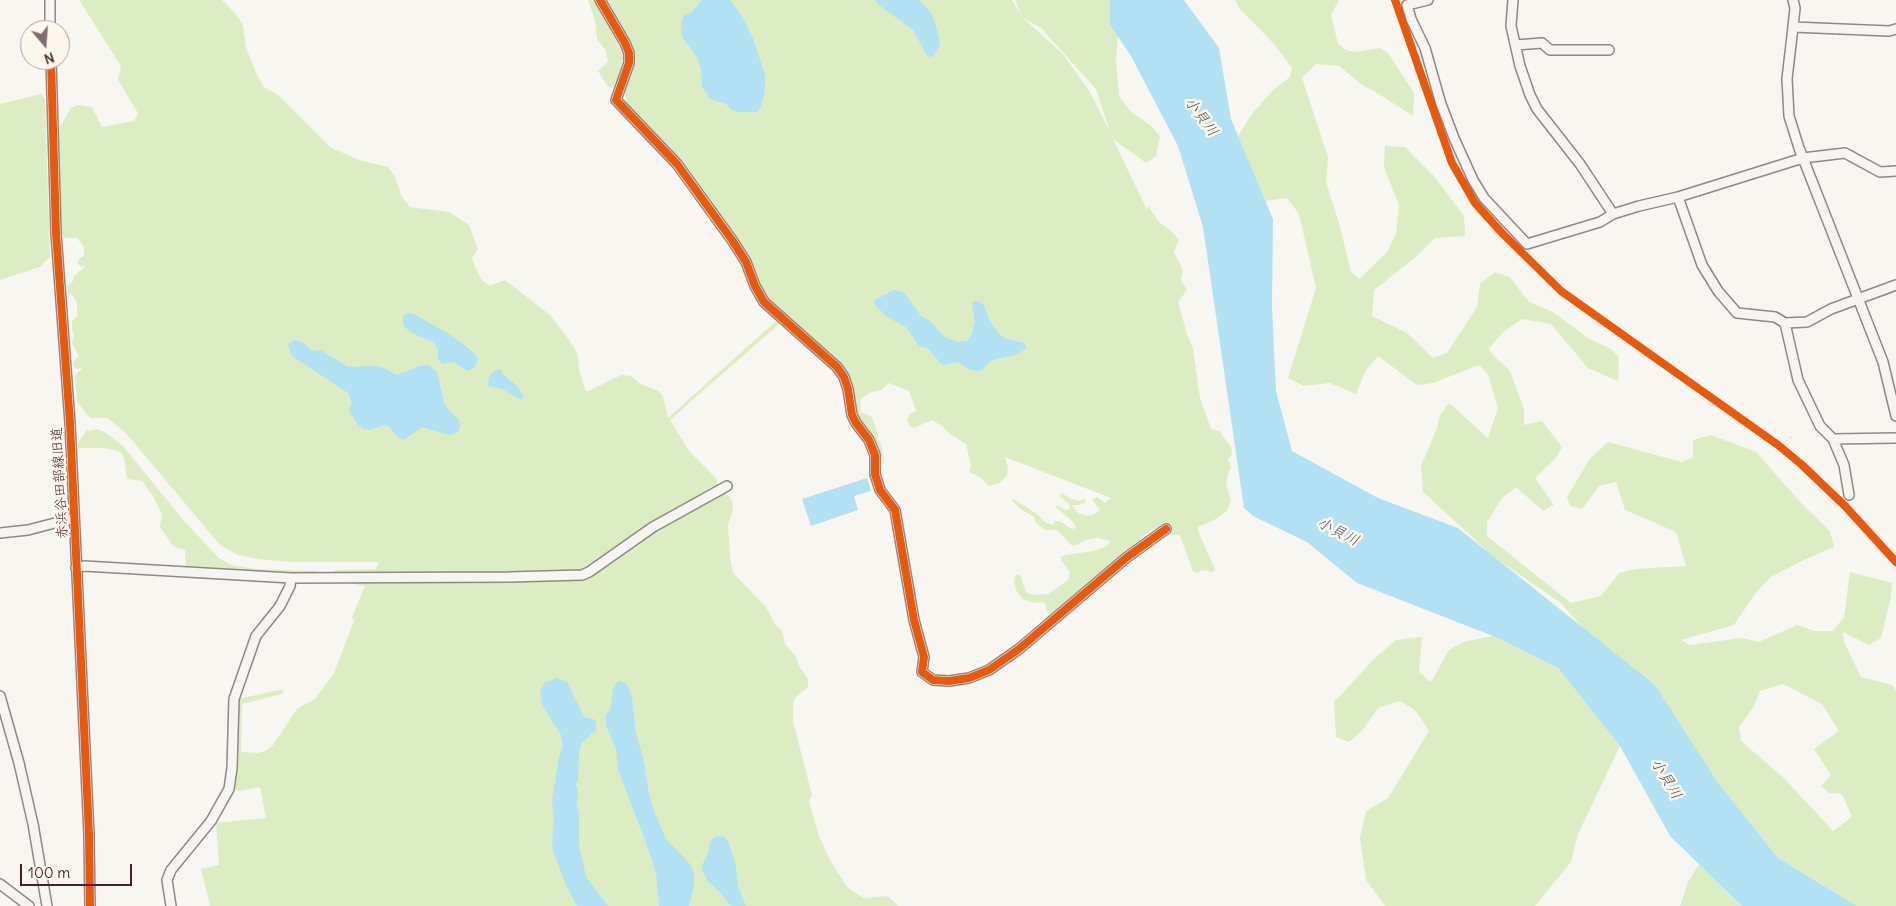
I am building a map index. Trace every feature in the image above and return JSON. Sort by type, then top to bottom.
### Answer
[{"type":"street","points":[[50,0],[50,20]]},
{"type":"street","points":[[600,0],[625,42],[628,53],[629,62],[616,100],[677,164],[746,262],[754,286],[764,302],[837,367],[844,377],[852,415],[869,440],[875,456],[875,474],[880,490],[894,510],[914,620],[924,657],[922,672],[933,680],[949,681],[969,678],[989,670],[1019,649],[1126,558],[1166,530]]},
{"type":"street","points":[[1428,0],[1407,5],[1411,19],[1425,48],[1441,104],[1454,138],[1473,180],[1484,198],[1527,244],[1600,222],[1613,214],[1678,197],[1803,158],[1845,153],[1880,172],[1896,171]]},
{"type":"street","points":[[1514,0],[1511,26],[1520,66],[1530,95],[1538,109],[1580,164],[1613,214]]},
{"type":"street","points":[[1793,0],[1795,8],[1787,78],[1789,116],[1803,158],[1882,362],[1896,416]]},
{"type":"street","points":[[1793,27],[1889,31],[1896,29]]},
{"type":"street","points":[[1516,45],[1542,43],[1550,50],[1609,50]]},
{"type":"street","name":"赤浜谷田部線旧道","points":[[50,70],[56,233],[70,423],[89,835],[90,906]]},
{"type":"street","points":[[1678,197],[1702,265],[1718,291],[1737,312],[1775,317],[1785,323],[1807,322],[1831,309],[1896,285]]},
{"type":"street","points":[[1785,323],[1798,380],[1820,426],[1833,439],[1844,466],[1850,495]]},
{"type":"street","points":[[1833,439],[1896,438]]},
{"type":"street","points":[[76,568],[84,566],[291,578],[582,575],[653,527],[727,486]]},
{"type":"street","points":[[0,533],[28,530],[74,518]]},
{"type":"street","points":[[171,906],[167,880],[171,870],[211,821],[229,789],[232,768],[234,699],[256,636],[280,606],[290,586],[291,578]]},
{"type":"street","points":[[0,696],[19,763],[33,824],[47,906]]},
{"type":"street","points":[[0,884],[29,906]]},
{"type":"green space","points":[[79,0],[222,0],[236,14],[243,25],[246,48],[264,87],[278,95],[330,147],[359,160],[388,167],[395,177],[402,197],[410,207],[449,212],[469,225],[478,249],[472,258],[482,280],[490,286],[505,280],[550,315],[573,345],[578,356],[579,370],[586,391],[621,375],[631,376],[639,383],[658,391],[663,396],[668,418],[785,313],[779,311],[764,295],[750,260],[738,242],[735,233],[733,234],[683,162],[627,103],[624,89],[634,60],[633,50],[604,0],[1012,0],[1022,16],[1015,0],[1111,0],[1110,25],[1118,37],[1116,60],[1119,96],[1131,112],[1149,124],[1160,136],[1156,156],[1146,163],[1113,139],[1147,210],[1148,206],[1159,222],[1179,240],[1174,252],[1183,270],[1181,280],[1187,290],[1178,302],[1193,349],[1200,398],[1211,429],[1219,431],[1231,447],[1232,454],[1228,460],[1231,467],[1226,483],[1231,501],[1227,511],[1214,520],[1198,527],[1198,531],[1215,569],[1213,572],[1202,570],[1197,573],[1193,571],[1180,536],[1171,535],[1170,532],[1172,531],[1165,522],[1140,538],[1138,543],[1041,625],[1049,614],[1044,602],[1034,603],[1023,599],[1017,592],[1014,583],[1015,576],[1018,574],[1021,577],[1026,592],[1032,595],[1048,594],[1068,580],[1070,573],[1060,558],[1064,555],[1094,551],[1107,546],[1111,541],[1097,538],[1085,540],[1077,545],[1071,545],[1057,530],[1045,530],[1036,523],[1034,517],[1022,510],[1013,502],[1012,498],[1037,514],[1045,522],[1053,525],[1055,521],[1060,521],[1072,529],[1076,528],[1074,523],[1056,507],[1057,505],[1065,510],[1070,509],[1069,504],[1059,496],[1062,493],[1069,498],[1079,501],[1085,498],[1085,502],[1080,505],[1071,505],[1078,513],[1087,516],[1093,515],[1100,510],[1092,500],[1097,497],[1105,503],[1111,498],[1005,457],[1008,468],[1007,476],[999,483],[989,486],[981,478],[969,472],[971,466],[966,444],[932,420],[914,428],[910,426],[907,421],[909,415],[916,411],[909,391],[889,383],[881,390],[869,393],[860,400],[861,412],[872,417],[882,448],[884,462],[880,469],[876,445],[856,414],[849,377],[834,358],[787,317],[670,420],[689,451],[717,479],[717,485],[701,493],[706,502],[724,493],[732,501],[733,510],[728,525],[731,565],[734,574],[766,607],[775,624],[782,631],[785,644],[795,655],[799,666],[808,679],[808,687],[795,698],[793,721],[812,795],[809,801],[819,836],[830,860],[847,887],[857,894],[864,898],[888,896],[898,906],[210,906],[201,869],[219,865],[216,823],[266,818],[260,787],[238,791],[234,788],[238,699],[284,689],[282,694],[242,704],[241,752],[257,753],[266,751],[273,745],[297,709],[315,699],[334,673],[354,621],[352,617],[365,586],[346,582],[334,574],[335,570],[376,569],[379,562],[290,562],[238,555],[220,545],[125,432],[107,418],[90,418],[77,402],[75,376],[82,368],[76,369],[74,367],[73,362],[79,356],[72,344],[74,334],[72,331],[72,321],[77,316],[77,302],[71,293],[68,293],[67,286],[73,281],[74,276],[86,266],[81,267],[77,263],[84,256],[84,247],[77,238],[65,238],[62,234],[57,160],[59,128],[71,108],[77,105],[92,107],[102,127],[134,121],[138,113],[118,80],[121,66]],"holes":[[[1023,18],[1041,28],[1096,89],[1110,132],[1090,92],[1063,54]]]},
{"type":"green space","points":[[588,0],[595,0],[623,55],[619,76],[613,88],[608,87],[598,71],[608,62],[606,51],[597,39],[595,20]]},
{"type":"green space","points":[[1235,0],[1339,0],[1331,15],[1338,44],[1346,50],[1355,52],[1380,48],[1388,53],[1414,93],[1413,116],[1365,87],[1339,66],[1316,64],[1302,78],[1328,157],[1326,182],[1339,223],[1351,272],[1359,279],[1387,252],[1396,234],[1399,205],[1384,167],[1385,146],[1405,147],[1433,175],[1464,216],[1465,236],[1435,238],[1416,257],[1374,290],[1372,316],[1407,333],[1433,358],[1447,353],[1477,307],[1480,284],[1495,272],[1510,277],[1529,302],[1553,312],[1588,338],[1611,349],[1619,357],[1618,381],[1588,368],[1551,324],[1522,319],[1503,332],[1489,349],[1510,371],[1524,409],[1524,425],[1542,421],[1562,447],[1556,458],[1535,478],[1554,505],[1543,511],[1516,487],[1502,498],[1487,522],[1487,536],[1571,603],[1601,596],[1619,573],[1636,569],[1686,566],[1676,532],[1625,510],[1616,482],[1599,486],[1582,509],[1570,506],[1567,497],[1589,460],[1608,442],[1682,462],[1693,457],[1693,440],[1711,435],[1756,452],[1802,504],[1830,531],[1834,547],[1771,577],[1755,594],[1734,625],[1681,640],[1690,645],[1742,638],[1759,642],[1797,625],[1814,631],[1833,631],[1844,617],[1850,572],[1892,583],[1891,597],[1881,638],[1869,645],[1843,632],[1844,642],[1861,677],[1892,685],[1896,691],[1896,906],[1857,906],[1778,858],[1716,780],[1561,603],[1494,557],[1423,492],[1421,466],[1437,428],[1440,415],[1449,403],[1488,438],[1498,408],[1488,374],[1479,365],[1433,383],[1417,385],[1378,356],[1366,370],[1356,394],[1330,383],[1304,386],[1288,378],[1316,288],[1299,214],[1287,198],[1265,201],[1238,136],[1251,115],[1273,90],[1290,77],[1292,68],[1275,45],[1240,9]],"holes":[[[1783,684],[1822,704],[1839,731],[1814,749],[1831,775],[1821,786],[1830,793],[1842,794],[1852,817],[1833,831],[1784,778],[1741,741],[1739,727],[1754,706],[1760,691]]]},
{"type":"green space","points":[[41,94],[45,99],[50,257],[40,267],[0,280],[0,104]]},
{"type":"green space","points":[[98,429],[123,446],[185,522],[219,558],[231,565],[255,569],[316,571],[319,574],[298,575],[191,570],[186,567],[185,550],[173,546],[160,527],[162,514],[142,481],[127,479],[124,457],[119,451],[104,448],[78,448],[78,443],[86,431]]},
{"type":"green space","points":[[1493,636],[1558,668],[1620,746],[1578,834],[1571,862],[1535,906],[1385,906],[1366,880],[1360,838],[1366,811],[1388,798],[1429,731],[1416,711],[1400,701],[1378,708],[1362,731],[1349,742],[1336,737],[1334,702],[1376,657],[1396,640],[1422,637],[1419,672],[1431,682],[1449,650],[1463,642]]},
{"type":"green space","points":[[1699,864],[1742,906],[1680,906],[1688,882]]},
{"type":"water","points":[[702,0],[730,0],[742,16],[753,38],[765,75],[765,92],[760,109],[757,112],[738,112],[732,110],[726,104],[709,98],[702,86],[701,68],[697,57],[682,37],[681,26],[685,15],[692,12]]},
{"type":"water","points":[[875,0],[919,0],[930,12],[935,22],[940,44],[934,56],[929,57],[926,54],[913,30],[880,6]]},
{"type":"water","name":"小貝川","points":[[1110,0],[1184,0],[1219,48],[1231,119],[1273,219],[1272,308],[1276,391],[1292,451],[1378,498],[1458,528],[1655,685],[1716,780],[1778,858],[1857,906],[1742,906],[1670,836],[1620,746],[1558,668],[1493,636],[1357,583],[1307,542],[1253,516],[1244,508],[1203,227],[1178,146],[1131,56],[1110,25]]},
{"type":"water","points":[[894,290],[904,292],[921,316],[931,322],[945,337],[957,342],[967,341],[972,334],[975,322],[972,304],[974,301],[977,301],[983,304],[990,321],[999,334],[1007,339],[1025,343],[1026,349],[1016,355],[992,360],[982,370],[978,371],[970,370],[958,362],[944,365],[940,363],[930,350],[918,345],[907,328],[886,316],[874,304],[875,300]]},
{"type":"water","points":[[408,313],[414,314],[454,337],[474,353],[478,360],[474,368],[467,371],[454,362],[444,364],[440,362],[438,359],[438,349],[434,343],[412,333],[403,326],[403,316]]},
{"type":"water","points":[[294,340],[304,343],[313,351],[321,350],[348,367],[382,367],[397,375],[420,366],[429,365],[437,372],[444,402],[459,420],[460,428],[457,433],[449,435],[422,427],[404,440],[399,438],[388,426],[383,425],[371,430],[364,429],[357,424],[349,410],[352,403],[348,393],[292,356],[288,345]]},
{"type":"water","points":[[500,369],[516,385],[522,393],[523,399],[519,399],[502,389],[488,386],[489,377],[494,371]]},
{"type":"water","points":[[867,478],[871,491],[854,496],[858,510],[811,526],[802,499]]},
{"type":"water","points":[[557,678],[567,682],[584,717],[596,720],[596,731],[581,744],[578,781],[575,784],[578,788],[579,844],[586,877],[608,906],[577,906],[566,885],[553,851],[554,820],[552,800],[559,757],[563,746],[561,735],[542,705],[540,692],[544,683]]},
{"type":"water","points":[[621,681],[627,684],[632,696],[636,733],[644,762],[649,795],[655,814],[666,839],[690,864],[694,872],[694,887],[689,906],[659,906],[656,873],[618,769],[616,748],[606,726],[606,715],[610,710],[613,689],[617,682]]},
{"type":"water","points":[[717,836],[724,837],[729,843],[736,867],[738,886],[746,906],[731,906],[708,881],[702,870],[710,843]]},
{"type":"cycle path","points":[[600,0],[629,53],[629,63],[616,100],[677,164],[746,262],[755,286],[764,302],[837,367],[844,377],[852,415],[869,440],[875,455],[875,474],[880,490],[895,510],[914,620],[924,657],[922,672],[933,680],[949,681],[969,678],[989,670],[1019,649],[1126,558],[1166,529]]},
{"type":"cycle path","points":[[1395,0],[1452,163],[1475,203],[1502,233],[1561,291],[1778,445],[1801,464],[1845,506],[1896,562]]},
{"type":"cycle path","points":[[51,70],[56,233],[70,423],[89,835],[90,906]]}]
